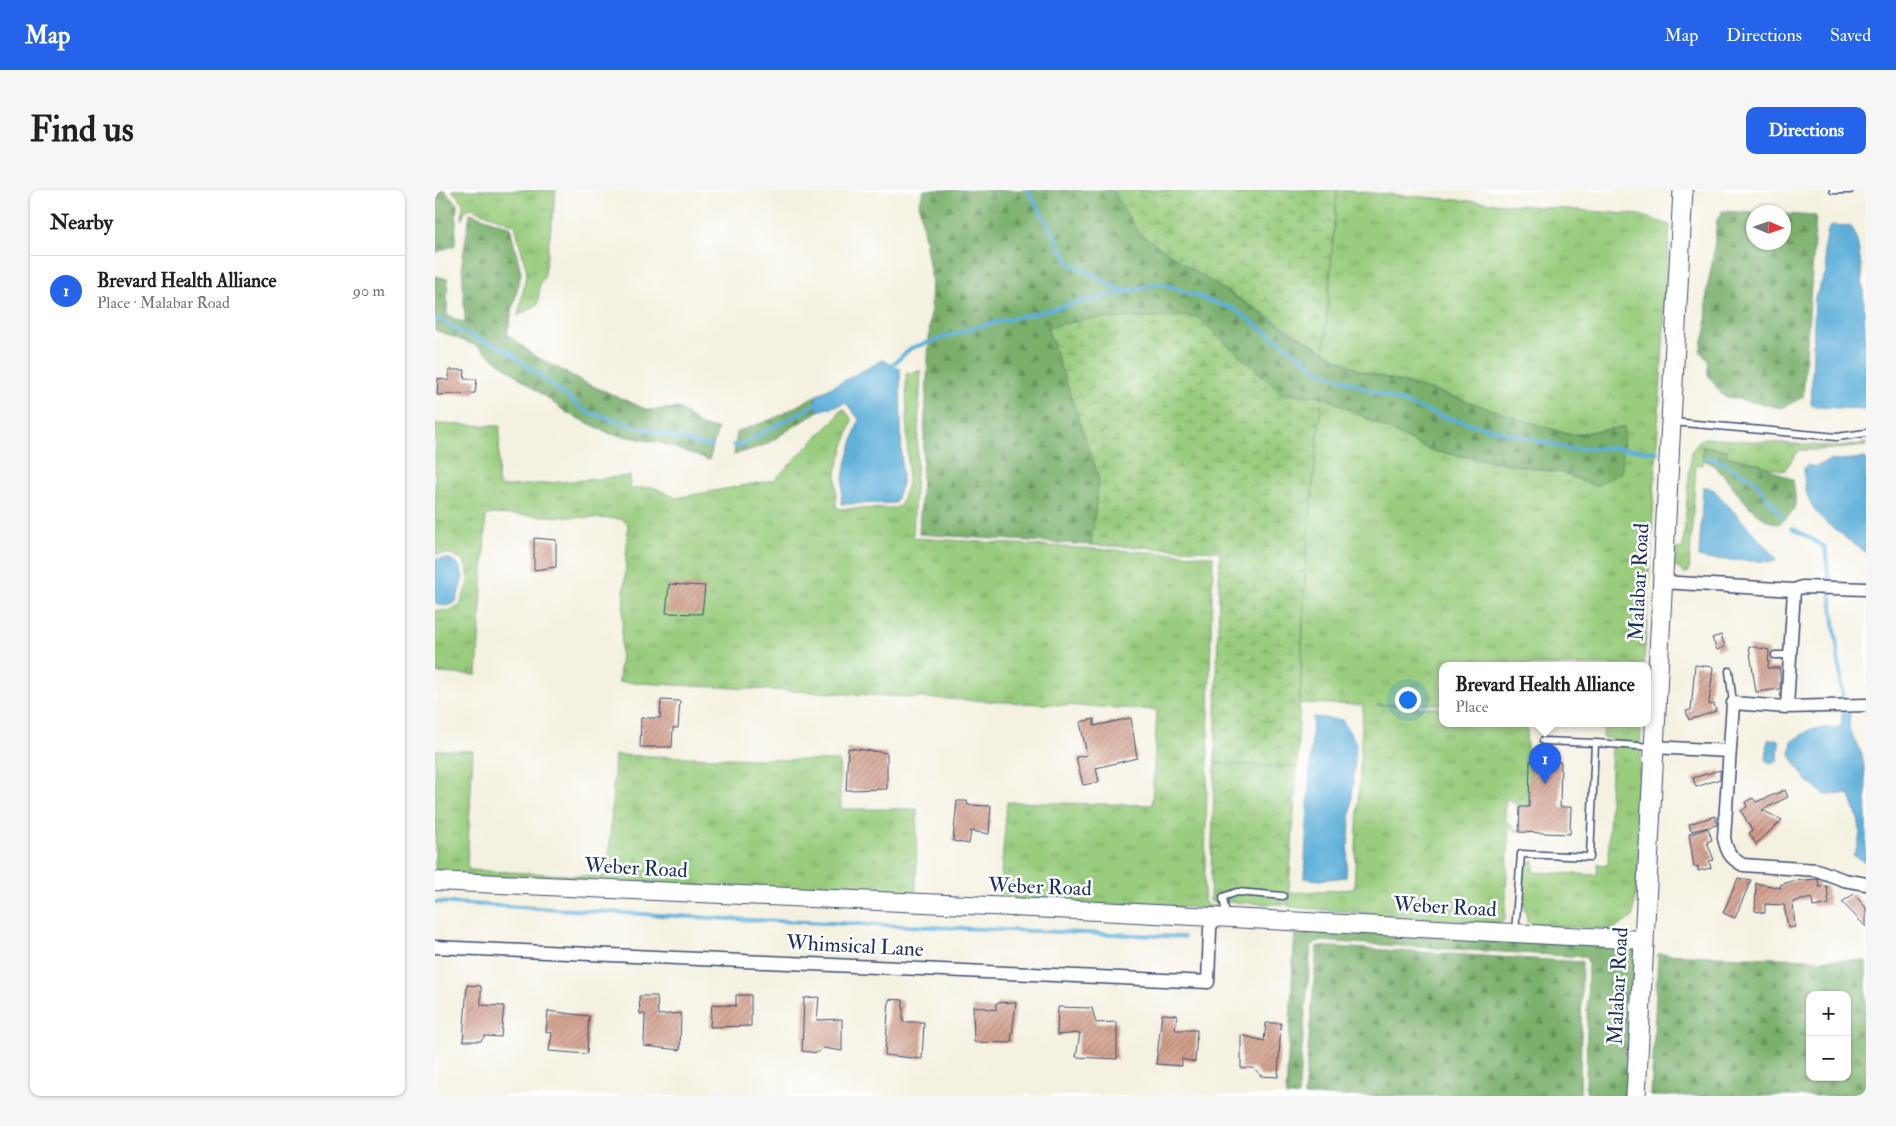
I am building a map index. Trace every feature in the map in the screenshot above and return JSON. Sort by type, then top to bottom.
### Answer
[{"type":"main road","name":"Malabar Road","points":[[1636,1096],[1652,747],[1683,190]]},
{"type":"street","points":[[1661,582],[1794,590],[1802,587],[1866,589]]},
{"type":"street","points":[[1787,707],[1794,590]]},
{"type":"street","points":[[1866,705],[1787,707],[1770,710],[1733,703],[1724,838],[1727,851],[1732,859],[1743,865],[1817,870],[1844,880],[1866,884]]},
{"type":"street","points":[[1652,747],[1729,751]]},
{"type":"street","name":"Weber Road","points":[[435,881],[1643,940]]},
{"type":"street","name":"Whimsical Lane","points":[[435,947],[1208,982],[1210,929],[1220,919]]},
{"type":"lane","points":[[1833,190],[1850,190]]},
{"type":"lane","points":[[1670,422],[1837,437],[1866,433]]},
{"type":"lane","points":[[1775,655],[1790,655]]},
{"type":"lane","points":[[1729,672],[1733,703]]},
{"type":"lane","points":[[1543,741],[1652,747]]},
{"type":"lane","points":[[1515,933],[1521,854],[1590,857],[1595,743]]},
{"type":"lane","points":[[1220,919],[1223,897],[1237,892],[1283,896]]},
{"type":"green space","points":[[435,190],[444,190],[457,203],[455,245],[435,253]]},
{"type":"green space","points":[[452,190],[556,190],[544,278],[540,283],[538,304],[518,316],[527,272],[515,225],[471,208],[465,211],[462,220],[463,203]]},
{"type":"green space","points":[[924,190],[1112,190],[1138,232],[1199,274],[1292,333],[1358,370],[1444,394],[1570,435],[1624,427],[1622,472],[1595,486],[1563,473],[1432,451],[1322,396],[1282,395],[1196,316],[1047,327],[1099,478],[1091,545],[919,534],[932,282],[919,204]]},
{"type":"green space","points":[[1112,190],[1337,190],[1324,351],[1199,274],[1138,232]]},
{"type":"green space","points":[[1337,190],[1639,215],[1670,225],[1644,662],[1439,662],[1439,704],[1377,705],[1439,708],[1439,727],[1528,727],[1526,739],[1530,761],[1529,807],[1520,807],[1506,798],[1505,820],[1519,832],[1509,828],[1505,919],[1497,924],[1289,907],[1289,893],[1354,889],[1363,705],[1300,703],[1306,552],[1322,396],[1432,451],[1563,473],[1595,486],[1624,427],[1570,435],[1444,394],[1358,370],[1324,351]]},
{"type":"green space","points":[[1722,211],[1746,213],[1746,250],[1791,250],[1791,214],[1816,216],[1803,397],[1782,408],[1723,396],[1708,375],[1708,361],[1700,351],[1706,330],[1707,289],[1717,220]]},
{"type":"green space","points":[[470,213],[510,227],[521,273],[507,334],[535,356],[584,382],[648,410],[679,408],[701,426],[718,429],[709,460],[661,443],[611,434],[567,413],[477,346],[435,330],[435,276],[448,279],[447,315],[465,323],[462,263]]},
{"type":"green space","points":[[1196,316],[1282,394],[1322,396],[1306,552],[1297,767],[1215,764],[1220,551],[1091,545],[1099,478],[1047,327],[1091,319]]},
{"type":"green space","points":[[921,371],[913,534],[915,538],[1213,556],[1204,902],[1210,906],[1284,911],[999,900],[1007,802],[1152,805],[1157,710],[619,682],[628,525],[622,519],[491,514],[486,516],[477,675],[435,673],[435,610],[448,611],[460,606],[469,578],[464,561],[452,554],[435,554],[435,424],[500,426],[498,482],[501,487],[630,476],[630,489],[653,487],[676,498],[774,480],[837,417],[839,411],[844,409],[852,420],[836,472],[836,507],[841,509],[895,508],[900,506],[908,484],[906,373]]},
{"type":"green space","points":[[815,396],[818,411],[765,445],[734,455],[737,432],[775,418]]},
{"type":"green space","points":[[1705,438],[1842,447],[1866,443],[1866,446],[1799,450],[1784,471],[1725,456],[1727,451],[1703,446],[1703,465],[1696,464],[1689,572],[1684,573],[1675,566],[1676,549],[1683,548],[1691,452],[1699,441]]},
{"type":"green space","points":[[1703,446],[1727,450],[1726,456],[1757,463],[1793,480],[1795,505],[1790,515],[1778,524],[1766,520],[1755,512],[1712,464],[1703,460]]},
{"type":"green space","points":[[1604,727],[1641,727],[1638,870],[1633,917],[1614,929],[1549,926],[1528,923],[1524,907],[1522,877],[1528,863],[1534,860],[1534,872],[1597,875],[1598,864],[1608,865],[1612,739],[1603,738]]},
{"type":"green space","points":[[435,750],[473,751],[467,865],[470,870],[602,877],[608,872],[615,755],[839,761],[841,809],[917,809],[916,897],[435,875]]},
{"type":"green space","points":[[1215,764],[1297,767],[1288,905],[1210,901]]},
{"type":"green space","points":[[1295,929],[1636,946],[1628,1096],[1589,1096],[1586,1091],[1588,962],[1586,957],[1318,941],[1311,946],[1298,1096],[1286,1096]]},
{"type":"green space","points":[[1317,946],[1582,962],[1580,1096],[1304,1096]]},
{"type":"green space","points":[[1658,954],[1866,961],[1866,1096],[1651,1096]]},
{"type":"water","points":[[1832,225],[1846,226],[1853,229],[1861,263],[1866,409],[1815,407],[1811,404],[1815,297],[1827,270],[1824,251],[1828,230]]},
{"type":"water","points":[[883,360],[900,369],[902,484],[895,503],[841,504],[844,471],[859,419],[846,403],[818,411],[815,396]]},
{"type":"water","points":[[1866,458],[1866,553],[1831,527],[1814,509],[1808,497],[1804,468],[1808,465],[1815,467],[1829,461]]},
{"type":"water","points":[[1707,487],[1714,490],[1776,558],[1775,562],[1706,559],[1699,557],[1703,488]]},
{"type":"water","points":[[435,559],[450,559],[459,565],[463,577],[456,602],[447,606],[438,605],[435,602]]},
{"type":"water","points":[[1850,713],[1849,729],[1862,755],[1866,785],[1866,862],[1853,855],[1860,832],[1858,817],[1849,794],[1825,795],[1806,780],[1790,755],[1792,741],[1811,729],[1841,727],[1842,714]]},
{"type":"water","points":[[1313,717],[1342,720],[1356,743],[1346,877],[1319,880],[1304,878]]},
{"type":"water","points":[[1776,739],[1779,741],[1778,761],[1773,763],[1766,761],[1768,740]]},
{"type":"building","points":[[449,370],[465,370],[464,379],[477,379],[475,393],[437,395],[438,378],[449,381]]},
{"type":"building","points":[[534,538],[556,540],[556,567],[534,570]]},
{"type":"building","points":[[669,584],[705,586],[702,614],[666,613]]},
{"type":"building","points":[[1721,635],[1725,647],[1717,650],[1712,638]]},
{"type":"building","points":[[1749,646],[1769,650],[1768,668],[1780,668],[1780,689],[1756,692]]},
{"type":"building","points":[[1695,665],[1713,667],[1709,703],[1710,705],[1714,704],[1716,711],[1689,720],[1686,711],[1691,710]]},
{"type":"building","points":[[661,700],[680,701],[678,728],[673,728],[672,747],[640,747],[641,718],[660,718]]},
{"type":"building","points":[[1131,718],[1137,758],[1096,768],[1099,782],[1083,785],[1076,757],[1087,755],[1080,722],[1094,719],[1094,726]]},
{"type":"building","points":[[848,748],[887,753],[887,789],[846,790]]},
{"type":"building","points":[[1530,761],[1561,762],[1560,807],[1571,807],[1570,834],[1519,832],[1520,807],[1529,807]]},
{"type":"building","points":[[1720,770],[1720,779],[1696,787],[1693,778]]},
{"type":"building","points":[[1785,790],[1788,797],[1762,810],[1782,820],[1756,844],[1749,833],[1752,830],[1741,811],[1747,807],[1745,802],[1753,798],[1756,802]]},
{"type":"building","points":[[957,801],[967,801],[968,805],[991,806],[989,834],[971,831],[969,844],[953,841]]},
{"type":"building","points":[[1715,816],[1717,825],[1691,831],[1689,824]]},
{"type":"building","points":[[1708,828],[1712,840],[1707,842],[1714,860],[1709,861],[1711,868],[1698,871],[1698,866],[1694,867],[1689,834]]},
{"type":"building","points":[[1738,878],[1751,880],[1735,918],[1723,913]]},
{"type":"building","points":[[1818,879],[1819,887],[1827,886],[1829,904],[1813,907],[1812,898],[1793,902],[1795,927],[1788,928],[1784,905],[1765,904],[1765,913],[1755,911],[1756,883],[1781,888],[1780,885],[1792,881]]},
{"type":"building","points":[[1854,894],[1866,908],[1866,927],[1842,902]]},
{"type":"building","points":[[467,985],[481,986],[481,1005],[504,1006],[501,1037],[485,1036],[481,1041],[463,1041]]},
{"type":"building","points":[[736,995],[751,995],[751,1026],[710,1027],[712,1004],[736,1006]]},
{"type":"building","points":[[639,996],[657,996],[658,1015],[681,1013],[680,1050],[644,1046],[645,1014],[640,1014]]},
{"type":"building","points":[[819,997],[817,1020],[842,1019],[842,1051],[823,1048],[817,1053],[802,1051],[804,998]]},
{"type":"building","points":[[889,999],[903,1000],[903,1022],[924,1022],[922,1059],[885,1055]]},
{"type":"building","points":[[1016,1002],[1011,1043],[974,1042],[973,1006],[996,1010],[996,1003]]},
{"type":"building","points":[[1058,1007],[1092,1008],[1096,1023],[1117,1022],[1117,1059],[1076,1057],[1080,1033],[1057,1035]]},
{"type":"building","points":[[548,1011],[589,1016],[587,1054],[549,1051],[552,1033],[546,1032]]},
{"type":"building","points":[[1162,1014],[1177,1015],[1175,1030],[1197,1030],[1195,1062],[1182,1059],[1182,1066],[1156,1064]]},
{"type":"building","points":[[1266,1023],[1281,1023],[1278,1077],[1261,1076],[1254,1068],[1241,1068],[1241,1035],[1264,1041]]},
{"type":"waterway","points":[[1028,190],[1070,263],[1125,292],[1160,283],[1236,310],[1320,371],[1440,416],[1570,449],[1614,448],[1657,452]]},
{"type":"waterway","points":[[889,368],[911,348],[977,327],[1124,292]]},
{"type":"waterway","points":[[435,317],[459,331],[507,350],[587,412],[701,445],[711,445]]},
{"type":"waterway","points":[[733,445],[741,445],[820,402]]},
{"type":"waterway","points":[[1707,457],[1724,463],[1754,480],[1783,518]]},
{"type":"waterway","points":[[1792,528],[1825,547],[1845,713]]},
{"type":"waterway","points":[[435,902],[729,919],[1184,937]]},
{"type":"place","name":"Brevard Health Alliance","points":[[1545,784]]}]
